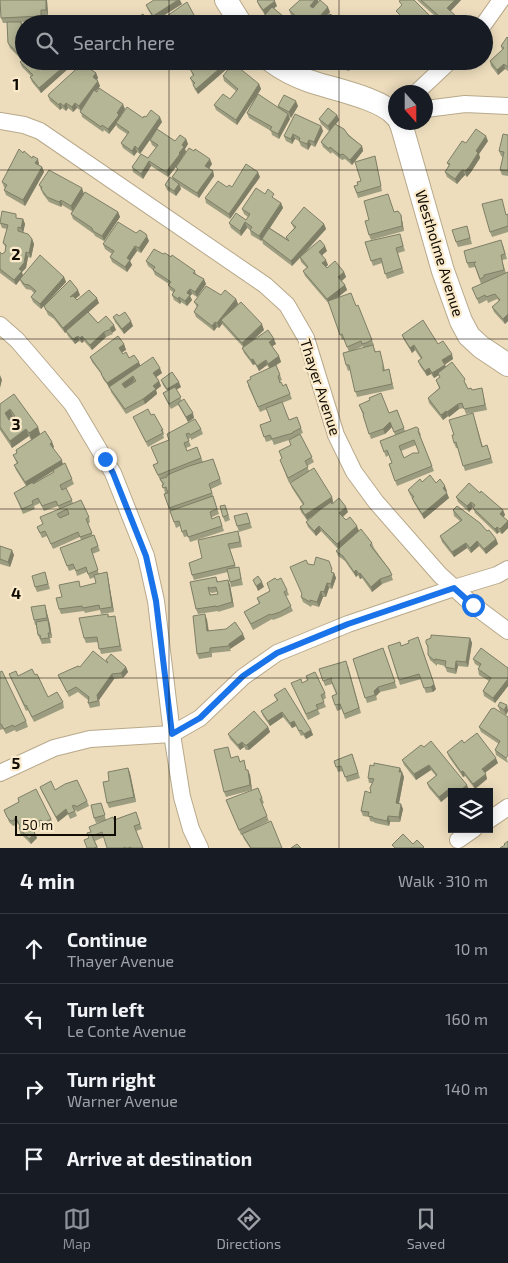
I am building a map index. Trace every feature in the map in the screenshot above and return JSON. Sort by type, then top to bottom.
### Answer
[{"type":"street","points":[[226,0],[235,15]]},
{"type":"street","points":[[490,15],[501,0]]},
{"type":"street","name":"Westholme Avenue","points":[[283,70],[382,105],[388,110]]},
{"type":"street","points":[[424,85],[440,70]]},
{"type":"street","points":[[433,108],[465,104],[508,106]]},
{"type":"street","name":"Thayer Avenue","points":[[0,120],[24,125],[40,131],[265,285],[282,300],[297,320],[306,338],[336,435],[354,472],[382,509],[440,575],[473,605],[508,631]]},
{"type":"street","name":"Westholme Avenue","points":[[403,130],[443,271],[461,322],[469,336],[481,348],[508,365]]},
{"type":"street","points":[[0,325],[17,340],[72,404],[113,473],[146,556],[156,601],[172,734],[182,797],[191,829],[200,848]]},
{"type":"street","points":[[0,773],[54,748],[90,739],[172,734],[200,718],[243,676],[277,653],[348,624],[497,575],[508,569]]},
{"type":"street","points":[[493,817],[508,808]]},
{"type":"street","points":[[458,840],[468,833]]},
{"type":"building","points":[[0,0],[46,0],[46,10],[41,10],[41,15],[15,15],[15,17],[1,18]]},
{"type":"building","points":[[154,0],[178,0],[155,15],[152,15],[146,5]]},
{"type":"building","points":[[258,0],[274,0],[275,1],[263,10]]},
{"type":"building","points":[[300,0],[315,0],[310,6],[313,8],[320,0],[328,7],[321,15],[294,15],[289,10]]},
{"type":"building","points":[[414,0],[429,15],[400,15],[396,11],[402,5],[399,1]]},
{"type":"building","points":[[421,0],[455,0],[447,8],[455,15],[438,15]]},
{"type":"building","points":[[187,2],[194,15],[168,15]]},
{"type":"building","points":[[272,7],[282,15],[265,15]]},
{"type":"building","points":[[7,22],[15,22],[15,50],[8,43]]},
{"type":"building","points":[[507,37],[508,67],[504,64],[497,70],[493,65],[493,58],[504,48],[501,46]]},
{"type":"building","points":[[28,70],[60,70],[39,88],[30,77],[33,75]]},
{"type":"building","points":[[75,70],[92,70],[96,73],[93,77],[98,81],[79,106],[75,103],[72,107],[66,103],[64,106],[60,103],[59,105],[48,96]]},
{"type":"building","points":[[191,70],[218,70],[196,89],[193,85],[195,83],[190,78],[194,75]]},
{"type":"building","points":[[228,70],[242,70],[259,84],[236,120],[214,105],[223,94],[230,99],[238,89],[223,76]]},
{"type":"building","points":[[99,88],[123,104],[117,113],[119,115],[108,129],[102,125],[101,127],[80,112],[94,90],[97,92]]},
{"type":"building","points":[[258,94],[288,114],[278,134],[270,130],[272,127],[247,113]]},
{"type":"building","points":[[284,95],[296,101],[289,112],[278,106]]},
{"type":"building","points":[[127,107],[143,118],[151,110],[160,117],[138,149],[135,146],[132,151],[121,143],[129,132],[116,123]]},
{"type":"building","points":[[328,108],[337,115],[328,126],[319,119]]},
{"type":"building","points":[[295,114],[321,126],[314,142],[309,140],[307,144],[299,141],[300,138],[293,134],[291,139],[284,136]]},
{"type":"building","points":[[335,124],[344,129],[349,136],[362,146],[350,160],[330,147],[329,149],[321,142]]},
{"type":"building","points":[[157,129],[175,141],[180,135],[186,139],[182,145],[184,147],[166,172],[149,161],[141,174],[132,167],[141,154],[148,158],[158,145],[150,140]]},
{"type":"building","points":[[476,129],[486,136],[476,151],[478,153],[469,167],[465,171],[460,172],[455,179],[445,172],[450,164],[447,163],[462,141],[466,143]]},
{"type":"building","points":[[503,134],[508,135],[508,171],[500,170],[504,152],[499,151]]},
{"type":"building","points":[[189,148],[194,151],[195,149],[210,159],[205,166],[213,171],[197,193],[172,177],[178,169],[176,167]]},
{"type":"building","points":[[19,149],[32,158],[33,156],[38,159],[35,163],[42,167],[23,200],[4,190],[7,185],[2,182]]},
{"type":"building","points":[[375,156],[381,186],[357,193],[354,186],[358,185],[357,182],[361,181],[355,162]]},
{"type":"building","points":[[246,164],[258,172],[229,214],[205,198],[218,181],[227,187],[229,185],[232,187]]},
{"type":"building","points":[[49,170],[82,188],[71,206],[61,200],[59,202],[47,197],[41,189],[42,187],[39,185]]},
{"type":"building","points":[[170,177],[179,184],[174,191],[165,185]]},
{"type":"building","points":[[256,188],[265,194],[268,189],[274,194],[272,197],[281,203],[259,236],[250,230],[252,227],[245,222],[240,231],[229,223],[236,213],[246,220],[250,214],[242,209]]},
{"type":"building","points":[[85,192],[118,212],[102,236],[71,214]]},
{"type":"building","points":[[388,194],[394,212],[398,211],[401,215],[402,226],[369,235],[365,221],[369,220],[364,201]]},
{"type":"building","points":[[502,199],[506,215],[508,214],[508,226],[490,232],[482,204]]},
{"type":"building","points":[[304,207],[324,224],[291,261],[262,239],[269,228],[289,241],[286,237],[296,227],[291,223]]},
{"type":"building","points":[[2,211],[16,214],[16,218],[23,219],[21,228],[18,227],[18,231],[28,234],[32,239],[29,253],[26,252],[24,263],[19,269],[22,271],[14,280],[0,269],[0,252],[2,254],[5,252],[6,245],[3,243],[8,225],[0,223]]},
{"type":"building","points":[[118,222],[136,233],[140,230],[147,236],[139,248],[135,246],[127,258],[130,260],[125,267],[110,257],[114,251],[103,244]]},
{"type":"building","points":[[467,226],[470,238],[456,242],[452,230]]},
{"type":"building","points":[[400,234],[403,246],[396,248],[402,268],[385,274],[381,258],[371,261],[365,242]]},
{"type":"building","points":[[320,240],[325,246],[319,252],[326,260],[322,263],[327,268],[335,261],[344,272],[338,277],[345,285],[327,299],[303,271],[308,267],[300,257]]},
{"type":"building","points":[[501,240],[505,254],[501,255],[504,270],[484,275],[480,279],[474,263],[476,262],[467,263],[464,251]]},
{"type":"building","points":[[154,249],[171,257],[172,255],[195,271],[193,273],[204,279],[195,292],[190,289],[188,291],[187,293],[190,295],[185,301],[172,295],[175,290],[168,285],[171,282],[153,270],[155,267],[146,261]]},
{"type":"building","points":[[40,255],[64,277],[40,304],[31,297],[36,291],[29,285],[24,284],[20,279]]},
{"type":"building","points":[[508,272],[508,314],[503,319],[492,307],[500,300],[495,294],[486,297],[485,295],[477,299],[472,288]]},
{"type":"building","points":[[70,280],[78,290],[70,297],[73,296],[77,300],[89,290],[97,298],[63,328],[44,306]]},
{"type":"building","points":[[206,286],[221,295],[225,290],[236,299],[217,323],[215,322],[212,326],[194,312],[198,305],[194,302]]},
{"type":"building","points":[[351,293],[372,340],[362,344],[361,341],[347,347],[342,334],[340,335],[328,301]]},
{"type":"building","points":[[241,302],[262,324],[242,343],[221,320]]},
{"type":"building","points":[[88,312],[98,323],[106,316],[114,325],[90,345],[82,336],[73,339],[66,331]]},
{"type":"building","points":[[125,312],[131,321],[122,329],[113,317]]},
{"type":"building","points":[[423,320],[438,344],[443,341],[452,354],[442,360],[445,365],[432,373],[429,368],[425,371],[418,361],[422,358],[414,345],[410,348],[402,335]]},
{"type":"building","points":[[268,330],[274,339],[269,342],[279,356],[268,364],[266,360],[257,366],[242,348]]},
{"type":"building","points":[[118,336],[124,344],[119,348],[123,354],[126,352],[129,358],[134,355],[139,362],[107,383],[90,357]]},
{"type":"building","points":[[373,345],[375,352],[380,351],[383,371],[389,369],[392,384],[355,392],[349,365],[346,365],[343,353]]},
{"type":"building","points":[[153,357],[160,368],[153,373],[159,381],[153,386],[156,389],[125,409],[109,387]],"holes":[[[133,376],[136,381],[125,388],[122,384]]]},
{"type":"building","points":[[452,362],[465,379],[464,381],[468,389],[482,388],[485,405],[464,409],[462,403],[441,415],[428,398],[440,388],[436,380],[440,377],[438,373]]},
{"type":"building","points":[[276,365],[280,375],[278,376],[280,383],[283,386],[286,384],[290,394],[258,407],[247,381],[251,379],[250,377]]},
{"type":"building","points":[[172,372],[179,382],[167,389],[161,380]]},
{"type":"building","points":[[175,387],[181,397],[169,404],[163,393]]},
{"type":"building","points":[[381,393],[389,413],[397,410],[404,428],[394,432],[390,422],[383,429],[369,434],[364,414],[359,405]]},
{"type":"building","points":[[14,394],[38,427],[29,433],[26,429],[10,441],[0,427],[0,404]],"holes":[[[10,409],[15,416],[9,420],[5,413]]]},
{"type":"building","points":[[184,399],[193,413],[186,417],[178,403]]},
{"type":"building","points":[[282,402],[289,420],[297,417],[301,428],[293,433],[272,439],[270,435],[264,437],[260,425],[271,421],[266,408]]},
{"type":"building","points":[[148,409],[151,415],[154,414],[163,433],[146,442],[133,417]]},
{"type":"building","points":[[473,413],[482,447],[487,445],[491,458],[463,466],[456,442],[454,443],[452,435],[454,435],[449,420]]},
{"type":"building","points":[[195,419],[201,429],[190,435],[189,433],[186,434],[189,441],[184,443],[187,451],[197,447],[201,458],[158,475],[153,465],[158,463],[151,447],[169,440],[167,434]]},
{"type":"building","points":[[416,427],[419,430],[432,466],[395,481],[389,464],[392,463],[387,450],[384,452],[380,441]],"holes":[[[414,440],[419,453],[413,453],[404,458],[399,446]]]},
{"type":"building","points":[[45,431],[52,442],[50,444],[62,460],[25,482],[14,465],[18,463],[13,455],[17,453],[16,450]]},
{"type":"building","points":[[300,434],[312,457],[305,461],[308,467],[288,478],[280,460],[282,458],[279,451],[291,445],[289,440]]},
{"type":"building","points":[[213,459],[220,479],[209,484],[212,493],[169,508],[164,494],[168,493],[166,487],[163,488],[162,485],[164,484],[160,479],[189,466]]},
{"type":"building","points":[[65,463],[72,479],[60,485],[62,490],[66,488],[72,500],[58,506],[56,501],[42,506],[38,498],[32,501],[33,504],[22,509],[14,493],[54,472],[53,470]]},
{"type":"building","points":[[314,468],[332,497],[305,515],[300,507],[304,504],[290,483]]},
{"type":"building","points":[[430,475],[436,483],[440,479],[447,493],[422,514],[412,498],[414,497],[408,490],[420,479],[422,482]]},
{"type":"building","points":[[469,483],[503,510],[500,514],[508,521],[500,529],[497,527],[495,529],[473,508],[475,505],[471,502],[467,506],[456,497]]},
{"type":"building","points":[[213,496],[217,509],[210,512],[212,519],[219,516],[222,526],[188,537],[186,530],[182,532],[179,521],[174,522],[170,511]]},
{"type":"building","points":[[339,498],[346,507],[339,513],[346,520],[350,517],[357,526],[337,544],[319,526],[314,531],[306,522],[321,509]]},
{"type":"building","points":[[81,500],[89,517],[86,519],[92,533],[80,537],[78,532],[51,544],[45,531],[40,533],[37,527],[43,524],[40,517]],"holes":[[[67,509],[69,514],[60,518],[57,514]]]},
{"type":"building","points":[[225,505],[228,515],[223,517],[220,506]]},
{"type":"building","points":[[457,506],[480,523],[487,531],[489,530],[496,539],[484,549],[477,541],[470,548],[466,543],[452,552],[440,536],[462,520],[453,510]]},
{"type":"building","points":[[247,513],[250,523],[237,526],[234,516]]},
{"type":"building","points":[[361,529],[392,575],[380,579],[371,587],[360,573],[356,570],[354,572],[343,556],[336,551]]},
{"type":"building","points":[[238,531],[240,542],[228,544],[235,565],[192,575],[189,563],[202,558],[198,540]]},
{"type":"building","points":[[94,535],[98,546],[91,549],[98,570],[88,574],[86,567],[76,571],[73,564],[67,566],[60,548]]},
{"type":"building","points":[[0,546],[12,550],[8,562],[0,559]]},
{"type":"building","points":[[316,557],[329,561],[332,569],[331,572],[334,573],[331,584],[327,583],[324,592],[321,591],[317,602],[310,600],[310,602],[301,597],[302,594],[290,567],[306,560],[308,564],[314,565]]},
{"type":"building","points":[[239,567],[241,579],[230,582],[227,569]]},
{"type":"building","points":[[45,572],[48,584],[35,587],[32,576]]},
{"type":"building","points":[[107,572],[112,607],[100,609],[99,605],[59,609],[56,598],[62,597],[59,585],[79,581],[80,587],[96,583],[94,575]]},
{"type":"building","points":[[258,576],[262,582],[256,586],[253,580]]},
{"type":"building","points":[[216,577],[217,582],[228,580],[232,602],[216,607],[196,609],[190,582]],"holes":[[[208,587],[216,587],[218,594],[210,595]]]},
{"type":"building","points":[[275,578],[277,580],[281,578],[287,590],[284,592],[291,606],[251,624],[244,612],[260,603],[257,598],[270,591],[267,583]]},
{"type":"building","points":[[45,605],[47,618],[34,620],[31,607]]},
{"type":"building","points":[[108,614],[108,617],[115,616],[120,646],[99,649],[97,637],[84,638],[79,618]]},
{"type":"building","points":[[205,614],[207,631],[226,629],[235,622],[243,634],[229,644],[229,646],[210,648],[210,652],[197,654],[193,616]]},
{"type":"building","points":[[48,620],[49,638],[41,639],[40,635],[38,635],[36,622]]},
{"type":"building","points":[[431,635],[470,638],[466,662],[456,661],[455,669],[445,667],[446,661],[435,659],[435,661],[428,655],[426,643],[426,640],[431,638]]},
{"type":"building","points":[[418,637],[434,684],[431,687],[424,688],[419,674],[399,680],[388,646],[400,642],[401,646]]},
{"type":"building","points":[[383,648],[395,682],[378,687],[374,691],[375,695],[365,698],[353,659]]},
{"type":"building","points":[[481,648],[508,668],[508,679],[493,698],[483,691],[491,678],[478,669],[481,664],[473,659]]},
{"type":"building","points":[[93,651],[108,663],[106,660],[111,654],[126,667],[121,673],[112,674],[97,695],[98,701],[88,703],[89,697],[76,687],[67,692],[58,675],[78,666],[80,667]]},
{"type":"building","points":[[346,661],[359,708],[344,714],[340,704],[335,705],[332,696],[337,694],[331,680],[332,678],[323,681],[319,669]]},
{"type":"building","points":[[32,669],[35,675],[37,674],[48,697],[57,692],[63,702],[32,717],[9,674],[16,671],[18,676]]},
{"type":"building","points":[[2,671],[26,721],[14,727],[13,725],[4,729],[0,724],[0,672]]},
{"type":"building","points":[[315,672],[325,693],[321,695],[324,702],[316,705],[318,709],[306,714],[291,683],[301,679],[302,683],[308,680],[306,676]]},
{"type":"building","points":[[285,688],[311,730],[304,734],[301,730],[299,731],[294,721],[290,723],[282,712],[268,721],[261,711],[278,700],[274,695]]},
{"type":"building","points":[[500,702],[507,705],[504,710],[498,706]]},
{"type":"building","points":[[494,708],[508,717],[508,755],[506,758],[495,750],[500,741],[479,727],[491,709]]},
{"type":"building","points":[[254,711],[268,727],[247,745],[242,742],[238,745],[228,734]]},
{"type":"building","points":[[477,733],[496,758],[482,769],[486,774],[473,784],[463,771],[461,772],[447,752],[462,740],[464,743]]},
{"type":"building","points":[[431,741],[467,785],[463,788],[448,788],[439,797],[427,783],[437,775],[429,765],[414,774],[402,760],[421,745],[424,747]]},
{"type":"building","points":[[228,747],[231,758],[238,756],[240,762],[244,760],[246,770],[248,770],[250,785],[224,792],[214,750]]},
{"type":"building","points":[[352,754],[358,773],[345,777],[341,766],[336,767],[334,761]]},
{"type":"building","points":[[374,763],[400,768],[399,772],[402,772],[396,803],[401,804],[399,817],[388,816],[387,821],[373,818],[368,816],[369,812],[361,811],[365,791],[371,793],[370,788],[374,779],[368,778],[370,765],[374,766]]},
{"type":"building","points":[[128,768],[134,797],[107,803],[103,782],[109,781],[108,772]]},
{"type":"building","points":[[77,780],[87,801],[76,807],[75,805],[72,806],[75,811],[68,814],[66,809],[56,817],[40,787],[51,781],[55,790]]},
{"type":"building","points":[[258,788],[267,816],[239,830],[226,800]]},
{"type":"building","points":[[36,789],[51,819],[43,823],[41,820],[29,826],[35,833],[29,839],[19,828],[20,826],[16,818],[11,821],[4,810],[19,802],[18,798]]},
{"type":"building","points":[[101,803],[105,815],[94,818],[91,805]]},
{"type":"building","points":[[136,812],[140,824],[134,826],[143,848],[107,848],[102,832],[92,836],[97,847],[87,848],[84,840],[89,838],[87,833],[91,832],[89,827],[113,817],[114,820]]},
{"type":"building","points":[[271,821],[282,848],[251,848],[242,834]]},
{"type":"building","points":[[403,834],[413,844],[417,840],[424,847],[395,848],[392,845]]},
{"type":"building","points":[[508,841],[508,848],[500,848],[505,845]]},
{"type":"building","points":[[297,844],[301,848],[291,848]]},
{"type":"route","points":[[105,459],[113,473],[146,556],[156,601],[172,734],[200,718],[243,676],[277,653],[348,624],[454,588],[473,605]]}]
